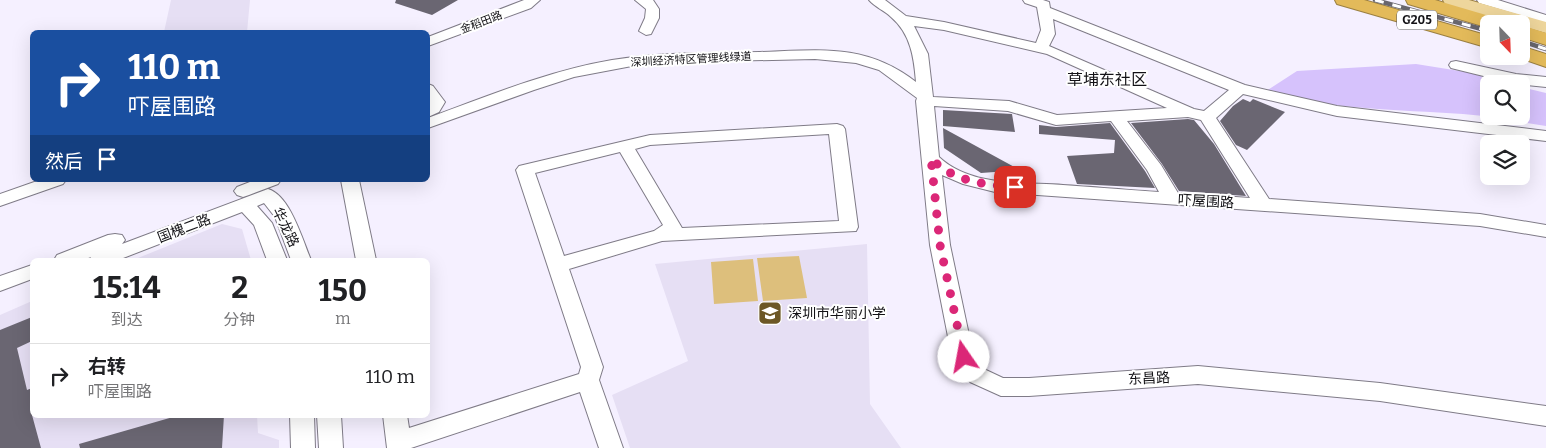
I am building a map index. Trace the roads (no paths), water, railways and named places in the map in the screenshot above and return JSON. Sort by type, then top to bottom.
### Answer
[{"type":"highway","name":"G205","points":[[1344,0],[1480,39]]},
{"type":"highway","name":"G205","points":[[1414,0],[1480,19]]},
{"type":"highway","points":[[1530,34],[1546,39]]},
{"type":"highway","points":[[1530,55],[1546,61]]},
{"type":"main road","points":[[1451,0],[1546,28]]},
{"type":"street","name":"金稻田路","points":[[430,41],[526,5],[533,0]]},
{"type":"street","points":[[642,0],[648,2],[653,7],[654,15],[646,31]]},
{"type":"street","points":[[876,0],[904,20],[915,38],[921,54],[931,158]]},
{"type":"street","points":[[1030,0],[1044,5],[1043,10],[1048,24],[1049,36],[1040,49]]},
{"type":"street","points":[[1484,0],[1546,19]]},
{"type":"street","points":[[1511,0],[1546,15]]},
{"type":"street","points":[[1043,10],[1240,89],[1337,111],[1546,136]]},
{"type":"street","points":[[904,20],[944,26],[1052,51],[1188,112],[1207,117],[1221,141],[1248,176],[1263,204]]},
{"type":"street","name":"深圳经济特区管理线绿道","points":[[430,122],[538,84],[588,69],[623,62],[660,59],[798,55],[844,56],[883,66],[924,98]]},
{"type":"street","points":[[1456,65],[1516,79],[1546,82]]},
{"type":"street","points":[[1207,117],[1240,89]]},
{"type":"street","points":[[430,92],[437,102],[434,109],[430,111]]},
{"type":"street","points":[[924,98],[1009,106],[1056,120],[1188,112]]},
{"type":"street","points":[[1115,116],[1155,169],[1172,199]]},
{"type":"street","points":[[558,266],[662,235],[849,227],[837,129],[650,140],[525,170],[592,367],[588,380],[611,448]]},
{"type":"street","points":[[625,146],[673,227],[662,235]]},
{"type":"street","name":"吓屋围路","points":[[931,158],[938,166],[949,173],[995,186],[1480,220],[1546,231]]},
{"type":"street","name":"东昌路","points":[[931,158],[940,245],[964,357],[978,376],[1002,387],[1029,387],[1198,375],[1380,392],[1546,416]]},
{"type":"street","points":[[0,191],[30,181]]},
{"type":"street","points":[[0,200],[51,182]]},
{"type":"street","points":[[350,182],[366,258]]},
{"type":"street","points":[[70,258],[270,187]]},
{"type":"street","name":"国槐二路","points":[[104,258],[246,204],[270,187]]},
{"type":"street","name":"华龙路","points":[[270,187],[284,216],[300,258]]},
{"type":"street","name":"华龙路","points":[[246,204],[264,223],[276,258]]},
{"type":"street","points":[[0,284],[30,273]]},
{"type":"street","points":[[0,298],[30,286]]},
{"type":"street","points":[[395,418],[398,445],[588,380]]},
{"type":"street","points":[[302,418],[304,448]]},
{"type":"street","points":[[329,418],[331,448]]},
{"type":"railway","points":[[1375,0],[1480,29]]},
{"type":"railway","points":[[1530,44],[1546,49]]},
{"type":"place","name":"深圳市华丽小学","points":[[770,313]]},
{"type":"district","name":"草埔东社区","points":[[1107,79]]}]
